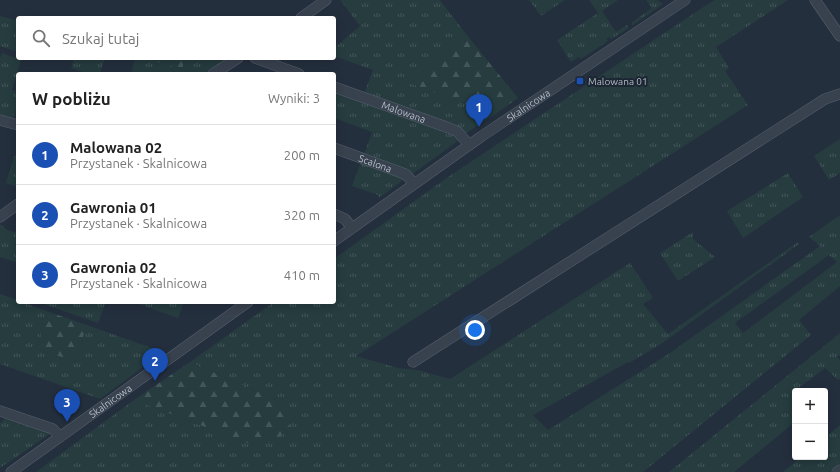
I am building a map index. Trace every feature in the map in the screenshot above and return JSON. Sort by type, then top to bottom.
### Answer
[{"type":"street","points":[[304,16],[326,0]]},
{"type":"street","name":"Skalnicowa","points":[[336,240],[414,183],[527,105],[684,0]]},
{"type":"street","points":[[815,0],[840,36]]},
{"type":"street","points":[[216,72],[235,60]]},
{"type":"street","points":[[260,60],[294,72]]},
{"type":"street","name":"Malowana","points":[[336,88],[449,128],[458,132],[469,145]]},
{"type":"street","points":[[413,362],[818,103],[830,96],[840,94]]},
{"type":"street","points":[[0,120],[16,124]]},
{"type":"street","name":"Scalona","points":[[336,149],[401,172],[410,178],[414,183]]},
{"type":"street","points":[[0,216],[16,205]]},
{"type":"street","points":[[336,215],[345,219],[352,228]]},
{"type":"street","name":"Skalnicowa","points":[[11,472],[245,304]]},
{"type":"street","points":[[0,411],[53,429],[60,437]]},
{"type":"green space","points":[[340,0],[440,0],[466,34],[410,83],[494,115],[465,134],[364,94],[373,70],[336,57],[336,46],[360,26]]},
{"type":"green space","points":[[529,0],[565,0],[541,16]]},
{"type":"green space","points":[[589,0],[618,0],[602,11],[616,32],[627,25],[629,28],[611,39],[609,37],[606,39],[608,41],[581,59],[579,57],[571,62],[557,40],[598,13]]},
{"type":"green space","points":[[646,0],[657,0],[663,4],[633,25],[631,23],[652,8]]},
{"type":"green space","points":[[715,0],[788,0],[716,47],[729,68],[725,71],[748,105],[356,356],[398,368],[418,370],[450,379],[630,263],[653,298],[643,304],[668,334],[798,242],[799,244],[661,344],[533,415],[548,430],[670,353],[820,246],[809,237],[840,215],[840,286],[799,320],[811,335],[643,472],[36,472],[134,400],[258,447],[287,405],[190,362],[271,304],[336,304],[336,258],[445,179]],"holes":[[[829,255],[837,262],[743,333],[735,323]]]},
{"type":"green space","points":[[0,16],[16,20],[16,51],[0,46]]},
{"type":"green space","points":[[466,34],[518,98],[494,115],[410,83]]},
{"type":"green space","points":[[2,53],[16,58],[16,60],[21,60],[17,72],[16,72],[12,90],[16,91],[16,110],[13,120],[0,116],[0,58]]},
{"type":"green space","points":[[73,60],[104,60],[101,72],[83,72],[71,68]]},
{"type":"green space","points":[[134,60],[158,60],[158,62],[182,69],[185,60],[226,60],[211,72],[132,72]]},
{"type":"green space","points":[[158,60],[185,60],[182,69],[158,62]]},
{"type":"green space","points":[[336,92],[449,130],[462,138],[411,175],[364,155],[372,132],[336,119]]},
{"type":"green space","points":[[840,139],[840,173],[829,180],[814,156]]},
{"type":"green space","points":[[14,156],[16,156],[16,186],[6,183]]},
{"type":"green space","points":[[361,162],[406,178],[379,198],[378,195],[352,186]]},
{"type":"green space","points":[[788,173],[803,197],[743,238],[727,211]]},
{"type":"green space","points":[[0,224],[7,230],[16,232],[16,262],[0,257]]},
{"type":"green space","points":[[693,232],[693,239],[715,257],[678,281],[660,253]]},
{"type":"green space","points":[[0,294],[16,299],[16,304],[27,304],[49,312],[36,349],[75,361],[87,325],[162,353],[100,399],[0,364]]},
{"type":"green space","points":[[44,304],[105,304],[98,323]]},
{"type":"green space","points":[[139,304],[183,304],[178,318]]},
{"type":"green space","points":[[49,312],[87,325],[75,361],[36,349]]},
{"type":"green space","points":[[840,333],[840,355],[837,357],[840,360],[840,379],[838,380],[825,368],[799,388],[792,388],[792,424],[734,472],[669,472]]},
{"type":"green space","points":[[190,362],[287,405],[290,431],[258,447],[134,400]]},
{"type":"green space","points":[[8,416],[54,431],[0,468],[0,423]]},
{"type":"green space","points":[[840,425],[840,463],[829,472],[783,472],[797,460],[828,460],[828,435]]},
{"type":"place","name":"Malowana 01","points":[[580,81]]},
{"type":"place","name":"Malowana 02","points":[[479,127]]},
{"type":"place","name":"Gawronia 01","points":[[155,381]]},
{"type":"place","name":"Gawronia 02","points":[[67,422]]}]
